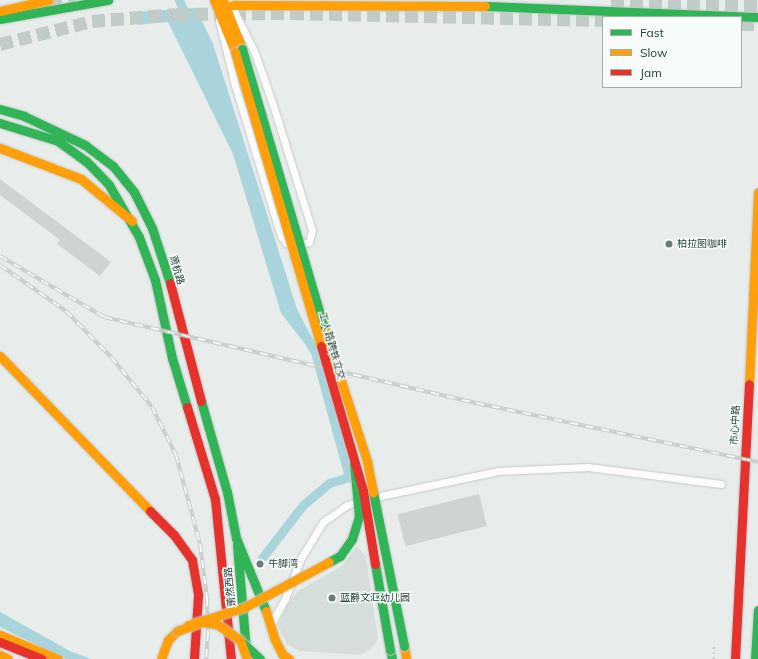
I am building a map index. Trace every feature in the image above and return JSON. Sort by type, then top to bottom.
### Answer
[{"type":"main road","points":[[0,11],[49,0]]},
{"type":"main road","points":[[0,19],[108,0]]},
{"type":"main road","points":[[217,1],[239,50]]},
{"type":"main road","points":[[229,3],[432,4],[711,16]]},
{"type":"main road","points":[[742,17],[758,18]]},
{"type":"main road","name":"工人路跨铁立交","points":[[239,50],[354,464],[363,491],[391,655]]},
{"type":"main road","name":"工人路跨铁立交","points":[[239,50],[332,355],[367,461],[406,659]]},
{"type":"main road","name":"萧杭路","points":[[0,109],[24,116],[85,145],[112,166],[134,192],[152,228],[170,281],[176,312],[232,513]]},
{"type":"main road","points":[[0,123],[58,141],[86,161],[109,185],[132,221]]},
{"type":"main road","points":[[0,148],[81,179],[132,221]]},
{"type":"main road","name":"市心中路","points":[[734,659],[758,192]]},
{"type":"main road","name":"萧然西路","points":[[132,221],[154,280],[172,358],[215,499],[231,659]]},
{"type":"main road","points":[[0,356],[174,535],[192,560],[198,595],[194,659]]},
{"type":"main road","points":[[152,659],[162,655],[168,640],[188,625],[245,607],[340,556],[352,540],[359,516],[354,464]]},
{"type":"main road","name":"萧然西路","points":[[232,513],[246,626],[247,659]]},
{"type":"main road","points":[[236,538],[282,654],[289,659]]},
{"type":"main road","points":[[755,659],[758,610]]},
{"type":"main road","points":[[188,625],[202,622],[217,624],[229,630],[260,659]]},
{"type":"main road","points":[[0,635],[58,659]]},
{"type":"main road","points":[[240,640],[247,659]]},
{"type":"main road","points":[[0,642],[42,659]]},
{"type":"main road","points":[[0,649],[25,659]]},
{"type":"main road","points":[[0,655],[8,659]]},
{"type":"street","points":[[217,1],[235,85],[281,236],[286,244],[299,245],[308,242],[312,230],[256,53],[229,3]]},
{"type":"street","points":[[271,624],[285,599],[301,558],[323,522],[347,504],[498,471],[588,467],[721,484]]},
{"type":"path","points":[[714,647],[714,659]]},
{"type":"shaded area","name":"蓝爵文汇幼儿园","points":[[357,546],[366,557],[378,639],[372,648],[360,655],[299,651],[287,644],[278,626],[287,605],[298,591],[342,566]]},
{"type":"water","points":[[196,8],[213,44],[297,309],[316,346],[309,349],[281,313],[233,154],[168,22],[137,25],[133,12]]},
{"type":"water","points":[[0,612],[70,651],[91,659],[66,659],[0,627]]},
{"type":"building","points":[[0,179],[111,262],[100,276],[57,244],[60,240],[0,195]]},
{"type":"building","points":[[479,494],[487,526],[405,546],[397,514]]},
{"type":"waterway","points":[[179,0],[188,20]]},
{"type":"waterway","points":[[262,558],[303,505],[329,483],[349,477],[315,352],[306,337]]},
{"type":"tunnel","points":[[611,0],[758,6]]},
{"type":"tunnel","points":[[31,9],[75,1]]},
{"type":"tunnel","points":[[0,44],[92,21],[176,14],[291,13],[602,20]]},
{"type":"tunnel","points":[[742,24],[758,24]]},
{"type":"railway","points":[[0,256],[104,317],[476,403],[758,462]]},
{"type":"railway","points":[[0,265],[66,311],[111,357],[152,407],[176,455],[200,544],[207,598],[208,633],[206,659]]},
{"type":"traffic: fast","points":[[0,19],[108,0]]},
{"type":"traffic: fast","points":[[485,6],[733,16]]},
{"type":"traffic: fast","points":[[742,16],[758,17]]},
{"type":"traffic: fast","points":[[242,49],[325,331]]},
{"type":"traffic: fast","points":[[0,109],[24,116],[85,145],[113,166],[134,192],[152,228],[170,283]]},
{"type":"traffic: fast","points":[[0,123],[58,141],[86,161],[109,185],[139,237],[155,280],[172,358],[187,407]]},
{"type":"traffic: fast","points":[[201,401],[227,492],[236,538],[266,611]]},
{"type":"traffic: fast","points":[[329,562],[340,556],[352,539],[359,516],[354,464]]},
{"type":"traffic: fast","points":[[373,492],[404,646]]},
{"type":"traffic: fast","points":[[237,545],[246,651]]},
{"type":"traffic: fast","points":[[375,564],[390,650]]},
{"type":"traffic: fast","points":[[755,659],[758,610]]},
{"type":"traffic: fast","points":[[244,644],[260,659]]},
{"type":"traffic: fast","points":[[390,650],[392,659]]},
{"type":"traffic: slow","points":[[0,11],[49,0]]},
{"type":"traffic: slow","points":[[214,0],[235,52]]},
{"type":"traffic: slow","points":[[223,0],[242,49]]},
{"type":"traffic: slow","points":[[232,5],[485,6]]},
{"type":"traffic: slow","points":[[235,52],[321,346]]},
{"type":"traffic: slow","points":[[0,148],[81,179],[132,221]]},
{"type":"traffic: slow","points":[[749,384],[758,192]]},
{"type":"traffic: slow","points":[[325,331],[367,461],[373,492]]},
{"type":"traffic: slow","points":[[0,356],[150,511]]},
{"type":"traffic: slow","points":[[188,625],[245,607],[329,562]]},
{"type":"traffic: slow","points":[[266,611],[275,640],[282,654],[289,659]]},
{"type":"traffic: slow","points":[[177,631],[202,622],[217,624],[240,640],[247,659]]},
{"type":"traffic: slow","points":[[161,659],[168,640],[177,631]]},
{"type":"traffic: slow","points":[[0,635],[58,659]]},
{"type":"traffic: slow","points":[[404,646],[406,659]]},
{"type":"traffic: slow","points":[[0,655],[8,659]]},
{"type":"traffic: jam","points":[[170,283],[201,401]]},
{"type":"traffic: jam","points":[[321,346],[363,491],[375,564]]},
{"type":"traffic: jam","points":[[735,659],[749,384]]},
{"type":"traffic: jam","points":[[187,407],[215,499],[231,659]]},
{"type":"traffic: jam","points":[[150,511],[174,535],[192,560],[198,595],[194,659]]},
{"type":"traffic: jam","points":[[0,642],[42,659]]},
{"type":"place","name":"柏拉图咖啡","points":[[669,244]]},
{"type":"place","name":"牛脚湾","points":[[260,564]]},
{"type":"place","name":"蓝爵文汇幼儿园","points":[[332,598]]}]
